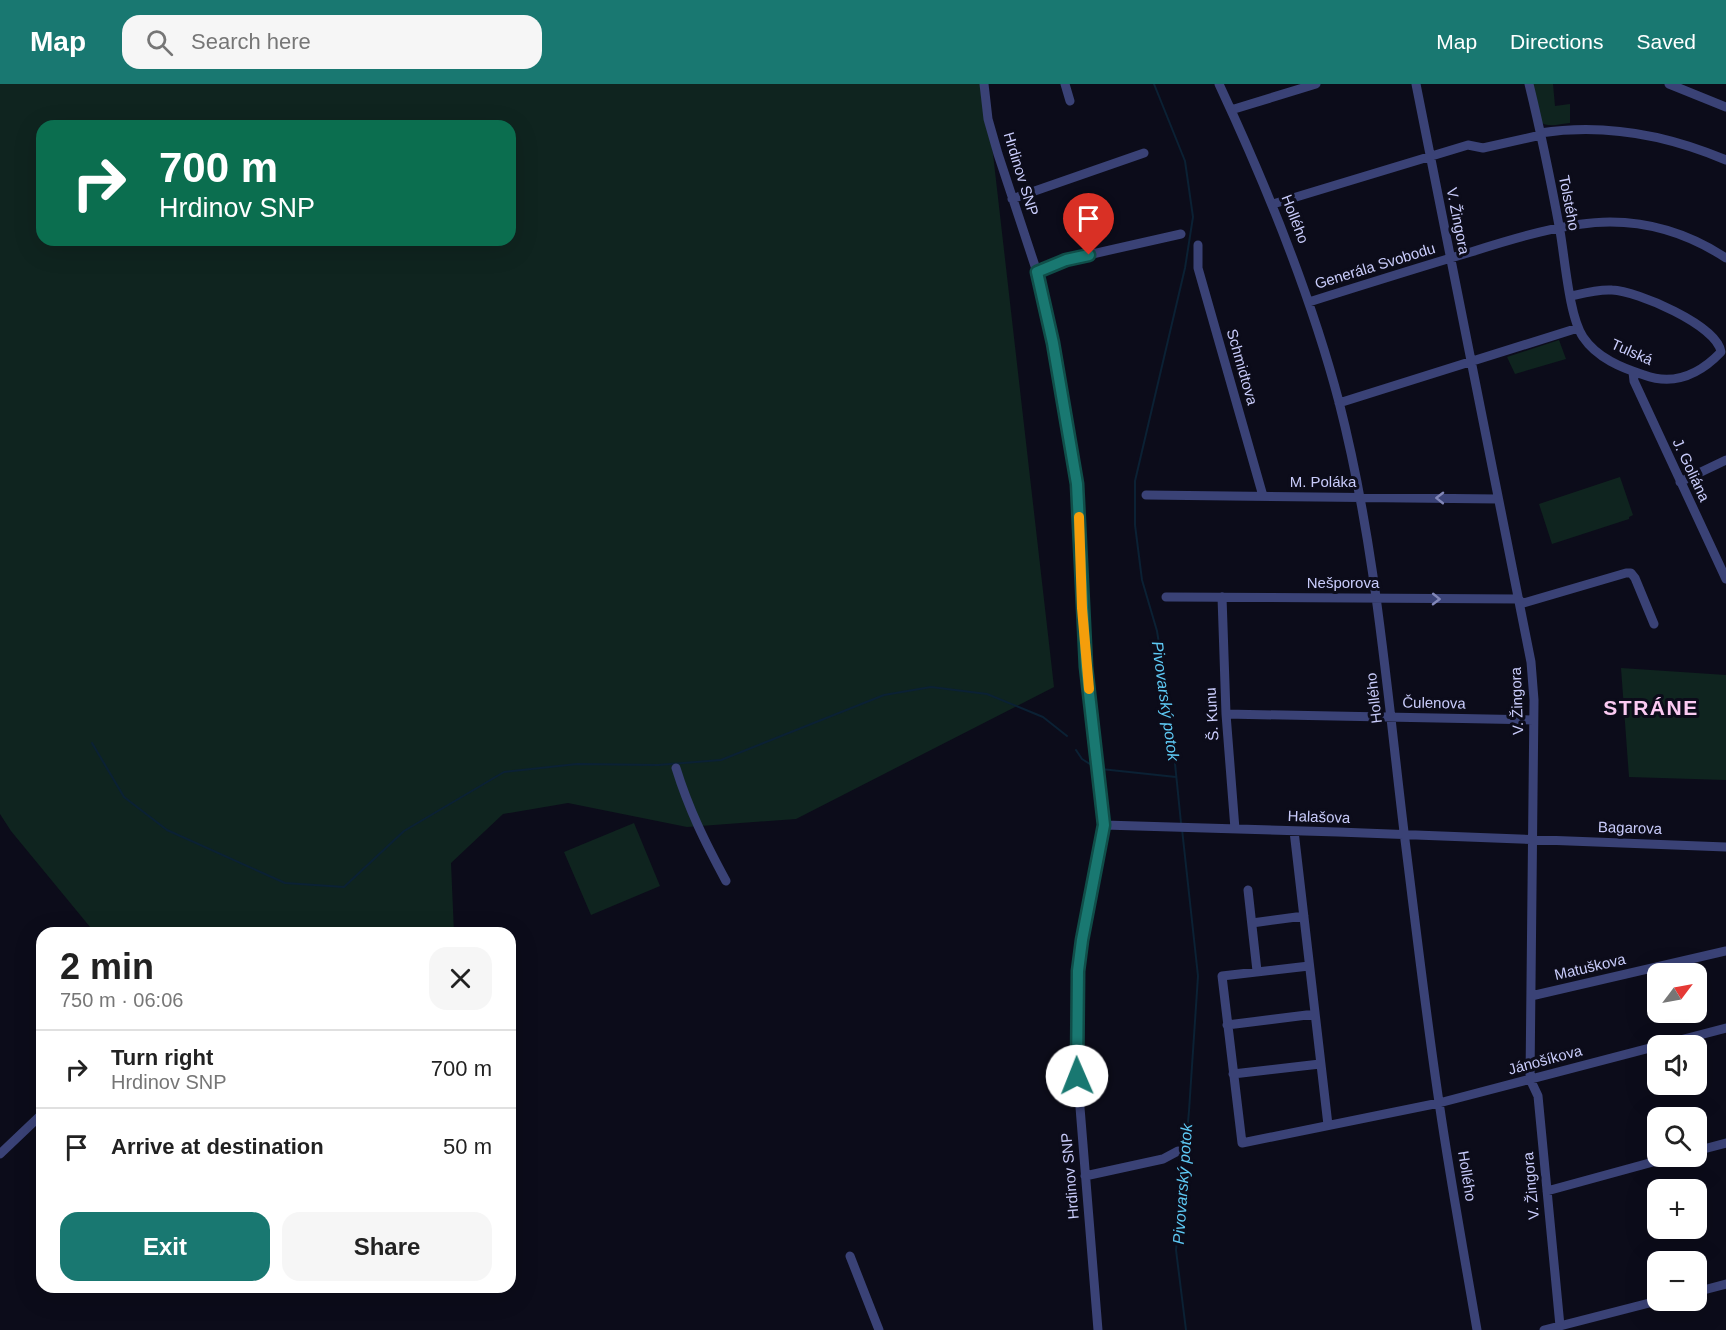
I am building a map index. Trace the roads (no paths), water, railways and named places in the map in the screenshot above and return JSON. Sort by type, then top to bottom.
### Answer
[{"type":"street","name":"Hrdinov SNP","points":[[984,84],[988,119],[1037,272],[1053,343],[1077,484],[1082,608],[1104,825],[1078,971],[1076,1058],[1098,1330]]},
{"type":"street","points":[[1065,84],[1070,101]]},
{"type":"street","name":"Hollého","points":[[1219,84],[1273,204],[1309,302],[1339,403],[1360,497],[1377,598],[1439,1103],[1477,1330]]},
{"type":"street","points":[[1231,110],[1316,84]]},
{"type":"street","name":"V. Žingora","points":[[1416,84],[1531,662],[1533,840],[1530,1079],[1538,1096],[1547,1191],[1552,1328]]},
{"type":"street","name":"Tolstého","points":[[1529,84],[1541,134],[1578,328]]},
{"type":"street","points":[[1669,84],[1726,107]]},
{"type":"street","points":[[1273,204],[1468,145],[1483,148],[1541,134],[1577,129],[1626,131],[1670,140],[1726,160]]},
{"type":"street","points":[[1012,199],[1144,153]]},
{"type":"street","name":"Generála Svobodu","points":[[1309,302],[1498,244],[1600,222],[1646,225],[1663,229],[1700,242],[1726,258]]},
{"type":"street","points":[[1037,272],[1066,260],[1180,234]]},
{"type":"street","name":"Schmidtova","points":[[1198,245],[1198,268],[1263,496]]},
{"type":"street","name":"Tulská","points":[[1571,296],[1613,290],[1630,293],[1684,316],[1706,331],[1720,345],[1721,352],[1698,372],[1686,377],[1666,380],[1633,372],[1609,361],[1588,344],[1578,328]]},
{"type":"street","points":[[1339,403],[1578,328]]},
{"type":"street","name":"J. Goliána","points":[[1633,372],[1634,381],[1726,579]]},
{"type":"street","points":[[1680,482],[1726,460]]},
{"type":"street","name":"M. Poláka","points":[[1146,495],[1498,498]]},
{"type":"street","name":"Nešporova","points":[[1166,597],[1377,598],[1520,602],[1631,573],[1654,624]]},
{"type":"street","name":"Š. Kunu","points":[[1222,597],[1226,714],[1234,829]]},
{"type":"street","name":"Čulenova","points":[[1226,714],[1533,720]]},
{"type":"street","points":[[676,768],[690,812],[726,881]]},
{"type":"street","name":"Halašova","points":[[1104,825],[1533,840]]},
{"type":"street","points":[[1294,831],[1328,1125]]},
{"type":"street","name":"Bagarova","points":[[1533,840],[1726,847]]},
{"type":"street","points":[[1248,890],[1257,971]]},
{"type":"street","points":[[1252,923],[1304,916]]},
{"type":"street","name":"Matuškova","points":[[1531,996],[1726,951]]},
{"type":"street","points":[[1309,966],[1222,976],[1227,1025],[1233,1074],[1320,1064]]},
{"type":"street","points":[[1227,1025],[1315,1014]]},
{"type":"street","name":"Jánošíkova","points":[[1233,1074],[1242,1143],[1439,1103],[1726,1028]]},
{"type":"street","points":[[0,1154],[36,1120]]},
{"type":"street","points":[[1707,1148],[1726,1143]]},
{"type":"street","points":[[1084,1176],[1163,1159],[1178,1151]]},
{"type":"street","points":[[1547,1191],[1647,1164]]},
{"type":"street","points":[[850,1256],[879,1330]]},
{"type":"street","points":[[1707,1289],[1726,1284]]},
{"type":"street","points":[[1552,1328],[1647,1304]]},
{"type":"waterway","name":"Pivovarský potok","points":[[1154,84],[1185,161],[1193,217],[1185,268],[1135,481],[1135,525],[1142,580],[1157,631],[1170,714],[1181,823]]},
{"type":"waterway","points":[[92,743],[124,797],[167,830],[285,883],[344,887],[404,831],[504,772],[577,764],[658,765],[721,760],[884,695],[931,687],[987,694],[1043,717],[1067,736]]},
{"type":"waterway","points":[[1076,750],[1082,759],[1093,766]]},
{"type":"waterway","points":[[1101,769],[1176,777]]},
{"type":"waterway","name":"Pivovarský potok","points":[[1182,829],[1198,976],[1189,1111],[1176,1250],[1186,1330]]},
{"type":"district","name":"STRÁNE","points":[[1651,708]]}]
